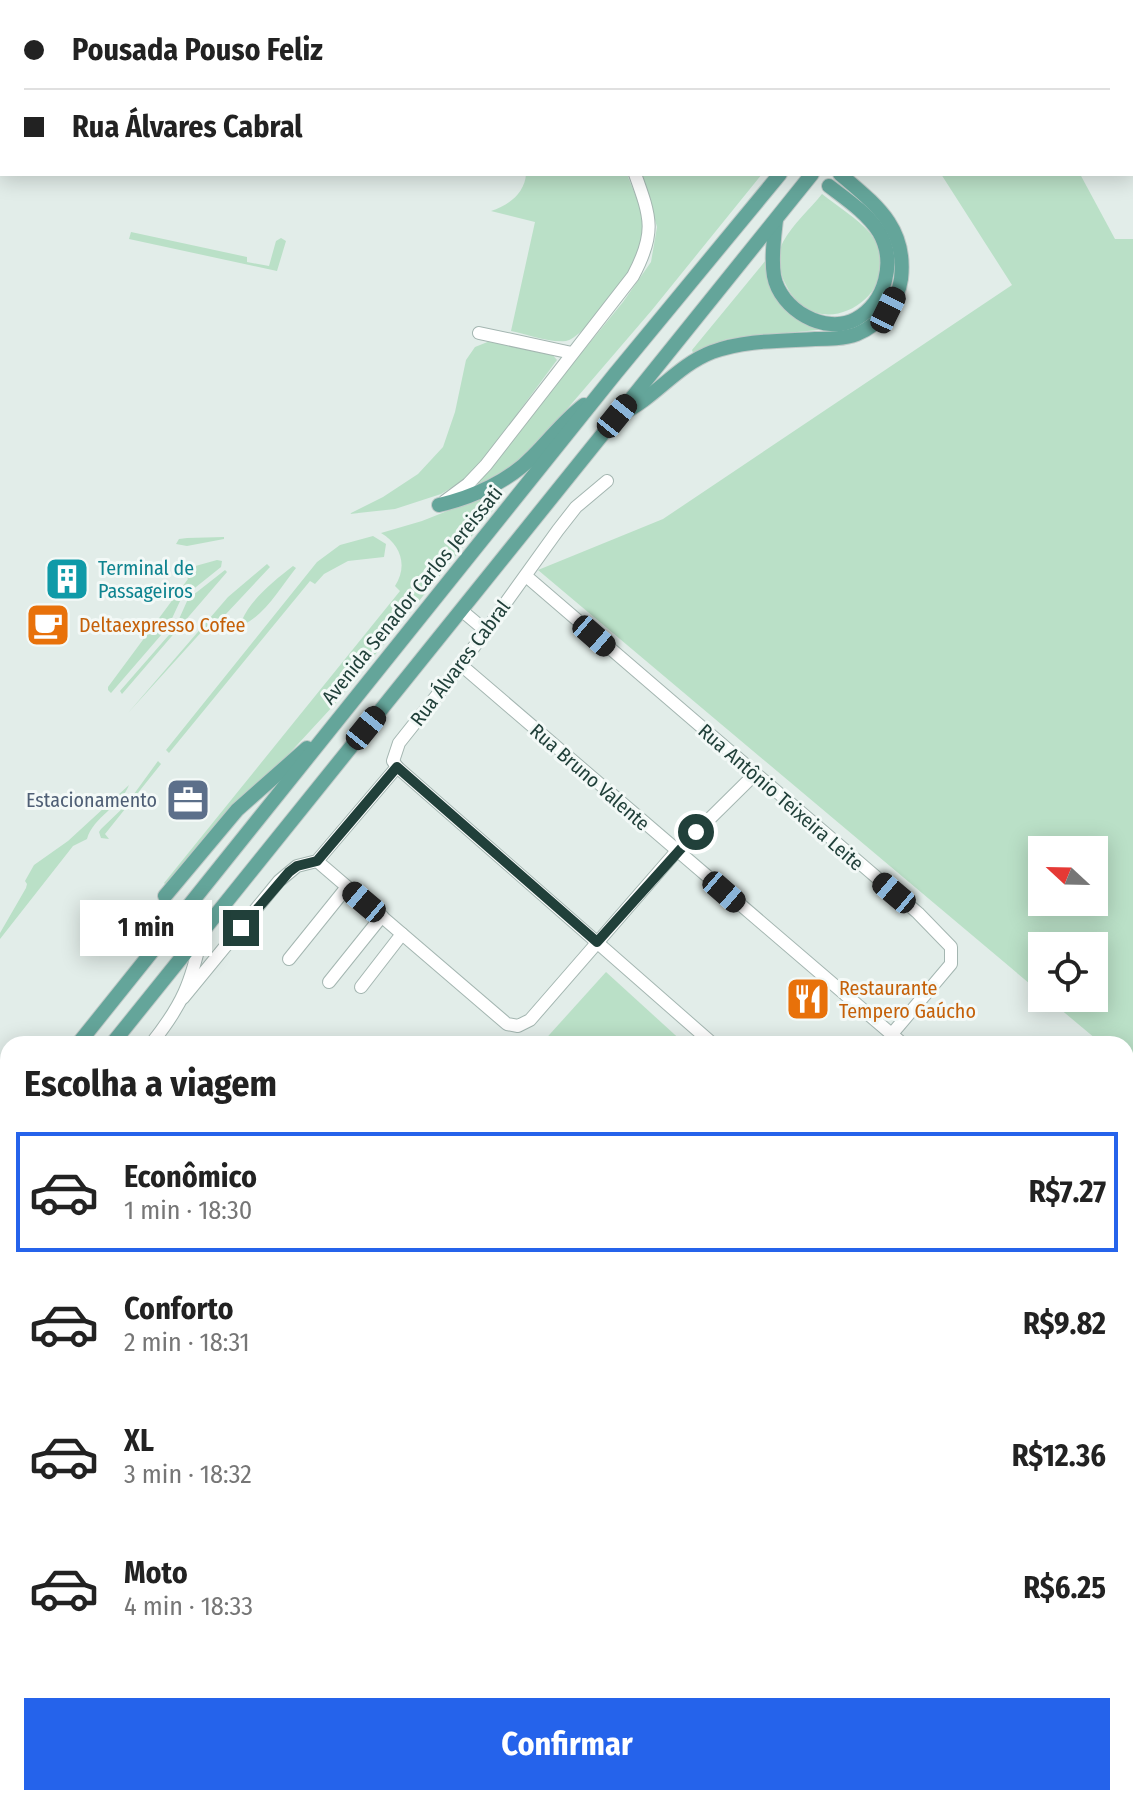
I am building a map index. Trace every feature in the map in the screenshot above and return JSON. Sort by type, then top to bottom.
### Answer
[{"type":"main road","points":[[863,0],[892,0]]},
{"type":"main road","name":"Avenida Senador Carlos Jereissati","points":[[84,1036],[615,374],[778,176]]},
{"type":"main road","points":[[617,416],[638,406],[670,376],[712,352],[744,343],[856,334],[877,323],[888,310],[900,285],[903,259],[900,240],[880,209],[842,176]]},
{"type":"main road","points":[[119,1036],[809,178]]},
{"type":"main road","points":[[776,219],[774,277],[791,307],[822,323],[855,320],[874,305],[884,287],[888,267],[885,247],[868,219],[829,186]]},
{"type":"main road","points":[[439,505],[489,487],[517,471],[568,417],[588,403],[615,374]]},
{"type":"main road","points":[[165,896],[237,810],[337,721]]},
{"type":"street","points":[[439,505],[468,484],[486,465],[633,276],[650,238],[646,205],[636,176]]},
{"type":"street","points":[[479,333],[572,353]]},
{"type":"street","name":"Rua Álvares Cabral","points":[[183,998],[279,881],[297,866],[317,861],[397,767],[393,761],[399,743],[461,665],[576,507],[607,481]]},
{"type":"street","name":"Rua Antônio Teixeira Leite","points":[[526,576],[918,913],[951,947],[951,964],[891,1035]]},
{"type":"street","points":[[461,610],[486,631]]},
{"type":"street","name":"Rua Bruno Valente","points":[[461,665],[891,1035]]},
{"type":"street","points":[[397,767],[704,1036]]},
{"type":"street","points":[[317,861],[507,1024],[518,1026],[530,1020],[676,852],[755,774]]},
{"type":"street","points":[[289,959],[347,887]]},
{"type":"street","points":[[329,982],[382,916]]},
{"type":"street","name":"Rua Álvares Cabral","points":[[157,1036],[183,998],[202,934]]},
{"type":"street","points":[[361,987],[402,934]]},
{"type":"green space","points":[[526,176],[628,176],[642,215],[644,240],[633,264],[586,327],[566,341],[545,340],[511,331],[535,222],[491,211],[514,198]]},
{"type":"green space","points":[[643,176],[760,176],[652,310],[549,430],[519,462],[465,492],[623,302],[651,262],[657,227]]},
{"type":"green space","points":[[942,176],[1081,176],[1115,239],[1133,239],[1133,1036],[1092,1036],[1064,1012],[1108,1012],[1108,932],[1028,932],[1028,982],[538,570],[663,519],[1012,285]]},
{"type":"green space","points":[[822,194],[870,233],[881,254],[880,274],[872,292],[857,306],[838,313],[819,313],[800,304],[785,283],[780,268],[783,242]]},
{"type":"green space","points":[[131,232],[247,257],[247,262],[269,266],[276,241],[281,238],[286,241],[277,271],[129,239]]},
{"type":"green space","points":[[766,260],[777,295],[790,314],[810,322],[847,327],[727,339],[693,353],[692,350]]},
{"type":"green space","points":[[490,341],[550,352],[557,360],[477,468],[441,494],[395,509],[349,514],[418,474],[443,447],[455,412],[466,360],[475,347]]},
{"type":"green space","points":[[501,492],[503,498],[334,705],[167,886],[164,883],[400,591],[395,586],[401,571],[400,556],[381,533],[422,521]]},
{"type":"green space","points":[[373,536],[386,544],[384,557],[348,561],[324,574],[315,584],[310,581],[169,753],[166,750],[317,562],[340,545]]},
{"type":"green space","points":[[179,539],[224,539],[187,546],[176,544]]},
{"type":"green space","points":[[222,561],[221,567],[181,599],[168,627],[111,693],[108,687],[188,579],[181,570]]},
{"type":"green space","points":[[267,564],[270,567],[210,631],[205,628],[128,713],[228,597]]},
{"type":"green space","points":[[293,566],[296,568],[273,599],[245,624],[242,620],[257,597]]},
{"type":"green space","points":[[225,570],[227,572],[122,694],[120,691],[175,628],[188,599]]},
{"type":"green space","points":[[158,761],[161,764],[105,834],[109,839],[101,838],[101,829],[126,805]]},
{"type":"green space","points":[[129,785],[120,799],[95,824],[87,839],[73,846],[0,939],[0,933],[26,888],[25,881],[34,865],[68,841]]},
{"type":"green space","points":[[606,972],[676,1036],[548,1036]]},
{"type":"place","name":"Terminal de Passageiros","points":[[67,579]]},
{"type":"place","name":"Deltaexpresso Cofee","points":[[48,625]]},
{"type":"place","name":"Estacionamento","points":[[188,800]]},
{"type":"place","name":"Restaurante Tempero Gaúcho","points":[[808,999]]},
{"type":"route","points":[[241,928],[289,872],[297,866],[317,861],[397,767],[597,942],[696,832]]}]
